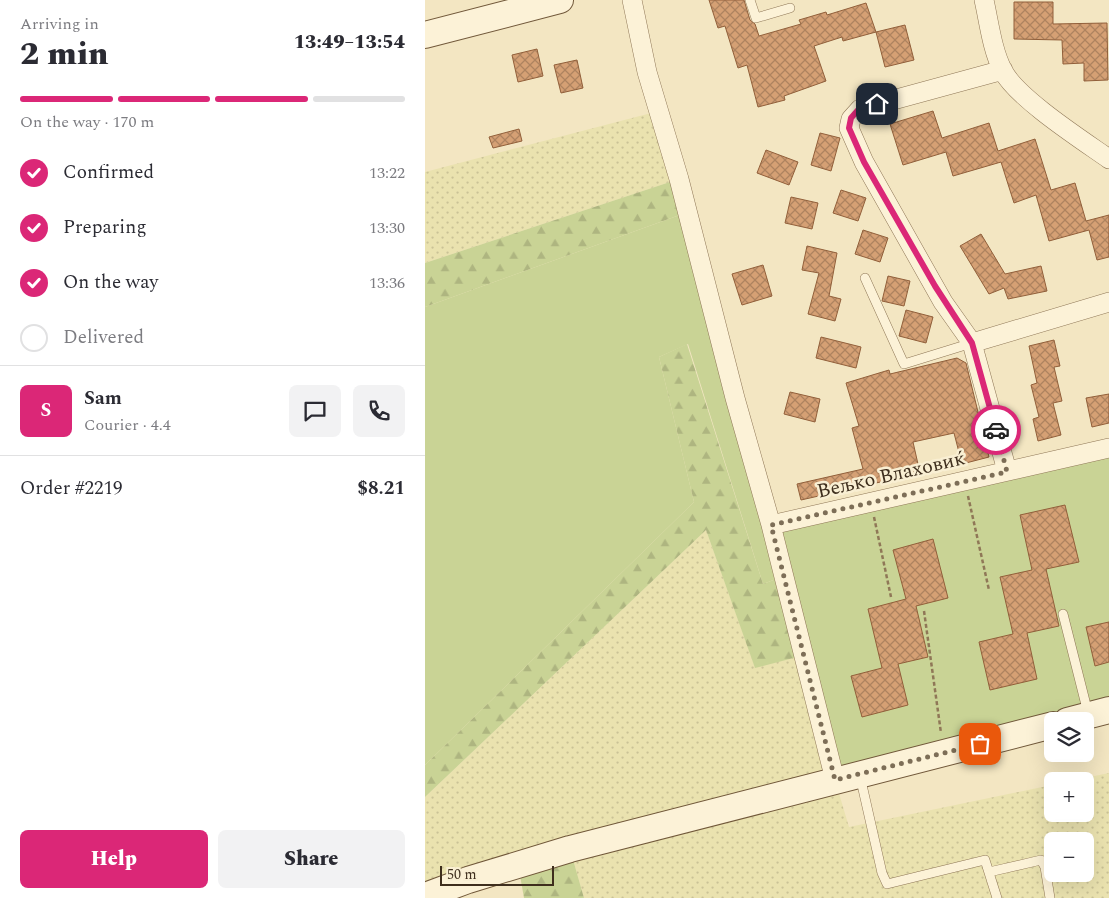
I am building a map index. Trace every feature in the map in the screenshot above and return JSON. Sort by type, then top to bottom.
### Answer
[{"type":"main road","points":[[425,35],[560,0]]},
{"type":"main road","points":[[425,896],[544,856],[1044,727]]},
{"type":"street","points":[[632,0],[647,72],[679,179],[735,398],[771,525],[835,780]]},
{"type":"street","points":[[984,0],[1003,70],[1025,96],[1109,159]]},
{"type":"street","points":[[1003,70],[859,109],[851,118],[849,128],[864,162],[943,302],[972,343],[1007,472]]},
{"type":"street","points":[[972,343],[1109,302]]},
{"type":"street","name":"Вељко Влаховиќ","points":[[771,525],[1109,448]]},
{"type":"lane","points":[[750,0],[756,18],[790,8]]},
{"type":"lane","points":[[865,278],[904,364],[972,343]]},
{"type":"lane","points":[[1063,614],[1095,716]]},
{"type":"lane","points":[[860,774],[882,872],[887,884],[985,860],[997,898]]},
{"type":"lane","points":[[989,872],[1041,860],[1045,867],[1049,897],[1038,898]]},
{"type":"path","points":[[965,482],[989,590]]},
{"type":"path","points":[[871,503],[891,597]]},
{"type":"path","points":[[924,610],[944,754]]},
{"type":"shaded area","points":[[659,111],[679,179],[425,263],[425,172]]},
{"type":"shaded area","points":[[706,530],[755,667],[805,655],[835,780],[849,827],[1044,787],[1044,822],[1094,822],[1094,776],[1109,773],[1109,898],[584,898],[570,849],[425,896],[425,797]]},
{"type":"green space","points":[[679,179],[688,212],[425,307],[425,263]]},
{"type":"green space","points":[[688,212],[771,525],[1109,448],[1109,710],[1094,714],[1094,712],[1044,712],[1044,727],[835,780],[784,576],[763,584],[688,344],[659,357],[694,502],[425,765],[425,307]]},
{"type":"green space","points":[[687,344],[763,584],[784,576],[805,655],[755,668],[706,530],[425,797],[425,765],[694,502],[659,357]]},
{"type":"green space","points":[[570,849],[584,898],[524,898],[518,864]]},
{"type":"building","points":[[709,0],[744,0],[750,20],[755,24],[759,36],[801,24],[799,20],[826,12],[827,15],[866,3],[876,32],[843,41],[842,37],[814,46],[826,81],[784,96],[785,100],[758,107],[747,65],[738,68],[725,26],[718,28]]},
{"type":"building","points":[[1014,2],[1053,2],[1053,24],[1107,23],[1108,80],[1084,81],[1084,63],[1063,64],[1062,40],[1014,39]]},
{"type":"building","points":[[905,25],[914,60],[885,67],[876,32]]},
{"type":"building","points":[[537,49],[543,76],[518,82],[512,55]]},
{"type":"building","points":[[577,60],[583,88],[561,93],[554,65]]},
{"type":"building","points":[[933,111],[942,138],[989,123],[998,151],[1035,139],[1051,190],[1075,183],[1086,221],[1109,215],[1109,257],[1097,260],[1089,230],[1049,241],[1036,195],[1014,203],[1001,162],[953,176],[946,152],[903,165],[890,124]]},
{"type":"building","points":[[519,129],[522,141],[493,148],[489,137]]},
{"type":"building","points":[[820,133],[840,138],[831,171],[811,165]]},
{"type":"building","points":[[766,150],[798,162],[789,185],[757,173]]},
{"type":"building","points":[[841,190],[866,198],[858,221],[833,213]]},
{"type":"building","points":[[791,197],[818,203],[812,229],[785,223]]},
{"type":"building","points":[[863,230],[888,238],[880,262],[855,254]]},
{"type":"building","points":[[981,234],[1005,274],[1041,266],[1047,291],[1008,299],[1004,288],[989,294],[960,246]]},
{"type":"building","points":[[807,246],[837,253],[829,296],[841,299],[835,321],[808,314],[819,273],[802,270]]},
{"type":"building","points":[[763,265],[772,296],[742,305],[732,274]]},
{"type":"building","points":[[888,276],[910,281],[904,306],[882,301]]},
{"type":"building","points":[[906,310],[933,317],[926,343],[899,336]]},
{"type":"building","points":[[821,337],[861,347],[856,368],[816,358]]},
{"type":"building","points":[[1054,340],[1060,366],[1054,367],[1062,401],[1053,403],[1061,435],[1038,441],[1033,419],[1039,417],[1031,385],[1037,383],[1029,346]]},
{"type":"building","points":[[957,358],[966,363],[989,457],[962,464],[954,433],[913,442],[920,473],[801,500],[797,484],[863,469],[852,428],[859,426],[846,383],[889,370],[890,374]]},
{"type":"building","points":[[790,392],[820,399],[815,422],[784,414]]},
{"type":"building","points":[[1109,394],[1109,423],[1092,427],[1086,398]]},
{"type":"building","points":[[1065,505],[1079,562],[1046,569],[1059,626],[1027,633],[1037,679],[990,690],[979,642],[1013,634],[1000,577],[1032,570],[1020,515]]},
{"type":"building","points":[[933,539],[948,598],[916,606],[928,657],[898,664],[908,705],[862,717],[851,676],[882,668],[868,609],[906,599],[893,550]]},
{"type":"building","points":[[1109,622],[1109,662],[1095,666],[1086,627]]},
{"type":"way so far","points":[[980,744],[835,780],[771,525],[1007,472],[996,430]]},
{"type":"route","points":[[877,104],[859,109],[851,118],[849,128],[864,162],[943,302],[972,343],[996,430]]}]
